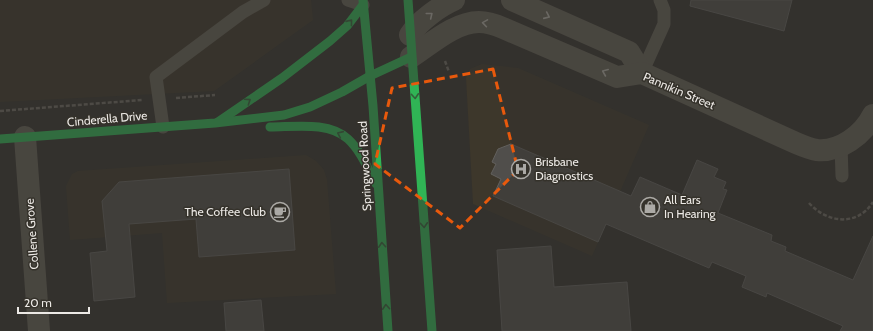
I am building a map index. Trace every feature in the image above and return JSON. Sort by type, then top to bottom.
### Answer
[{"type":"street","points":[[408,0],[407,46],[432,331]]},
{"type":"street","points":[[215,123],[284,116],[310,107],[332,97],[370,76],[407,46],[426,18],[454,0]]},
{"type":"street","points":[[512,0],[629,52],[642,73]]},
{"type":"street","name":"Springwood Road","points":[[363,3],[373,106],[388,331]]},
{"type":"street","points":[[215,123],[282,78],[330,41],[347,26],[363,3]]},
{"type":"street","name":"Pannikin Street","points":[[407,46],[472,23],[484,22],[503,28],[617,77],[642,73],[803,146],[818,150],[829,149],[851,140],[862,132],[873,115]]},
{"type":"street","points":[[370,76],[390,57]]},
{"type":"street","points":[[215,123],[254,126],[313,126],[340,133],[354,146],[378,187]]},
{"type":"street","name":"Cinderella Drive","points":[[0,139],[215,123]]},
{"type":"street","name":"Collene Grove","points":[[25,137],[39,331]]},
{"type":"lane","points":[[163,126],[156,77],[242,6],[264,0]]},
{"type":"lane","points":[[348,0],[363,3]]},
{"type":"lane","points":[[642,73],[664,24],[664,10],[660,0]]},
{"type":"lane","points":[[841,145],[842,176]]},
{"type":"path","points":[[444,57],[449,72]]},
{"type":"path","points":[[809,203],[819,213],[832,218],[850,219],[857,217],[868,210],[873,202]]},
{"type":"highlighted area","points":[[493,69],[518,170],[460,228],[375,164],[392,88]]},
{"type":"shaded area","points":[[0,0],[311,0],[313,20],[214,91],[0,102]]},
{"type":"shaded area","points":[[482,64],[518,68],[649,125],[592,256],[473,204],[466,78],[470,69]]},
{"type":"shaded area","points":[[306,155],[316,161],[324,170],[327,180],[336,294],[167,303],[162,233],[70,240],[66,186],[72,174],[78,171]]},
{"type":"building","points":[[691,0],[792,0],[784,31],[690,6]]},
{"type":"building","points":[[511,144],[631,196],[640,177],[682,195],[697,160],[718,169],[714,177],[726,182],[723,189],[727,190],[718,213],[772,235],[771,241],[786,247],[785,251],[853,280],[873,236],[873,331],[840,331],[843,326],[767,293],[766,297],[742,287],[746,276],[712,262],[709,268],[606,224],[598,242],[493,196],[501,179],[491,174],[496,164],[492,162],[498,149]]},
{"type":"building","points":[[289,169],[295,250],[199,257],[196,219],[129,224],[135,297],[94,301],[90,253],[107,251],[102,201],[119,182]]},
{"type":"building","points":[[551,246],[554,287],[627,282],[631,331],[502,331],[497,250]]},
{"type":"building","points":[[261,300],[264,331],[226,331],[224,303]]},
{"type":"traffic: fast","points":[[363,0],[373,106],[388,331]]},
{"type":"traffic: fast","points":[[408,0],[432,331]]},
{"type":"traffic: fast","points":[[218,122],[282,78],[330,41],[347,26],[363,5]]},
{"type":"traffic: fast","points":[[0,139],[215,123],[284,115],[310,107],[411,57]]},
{"type":"traffic: fast","points":[[270,127],[311,126],[321,127],[340,133],[357,149],[376,184]]},
{"type":"place","name":"Brisbane Diagnostics","points":[[521,169]]},
{"type":"place","name":"All Ears In Hearing","points":[[650,207]]},
{"type":"place","name":"The Coffee Club","points":[[280,212]]}]
